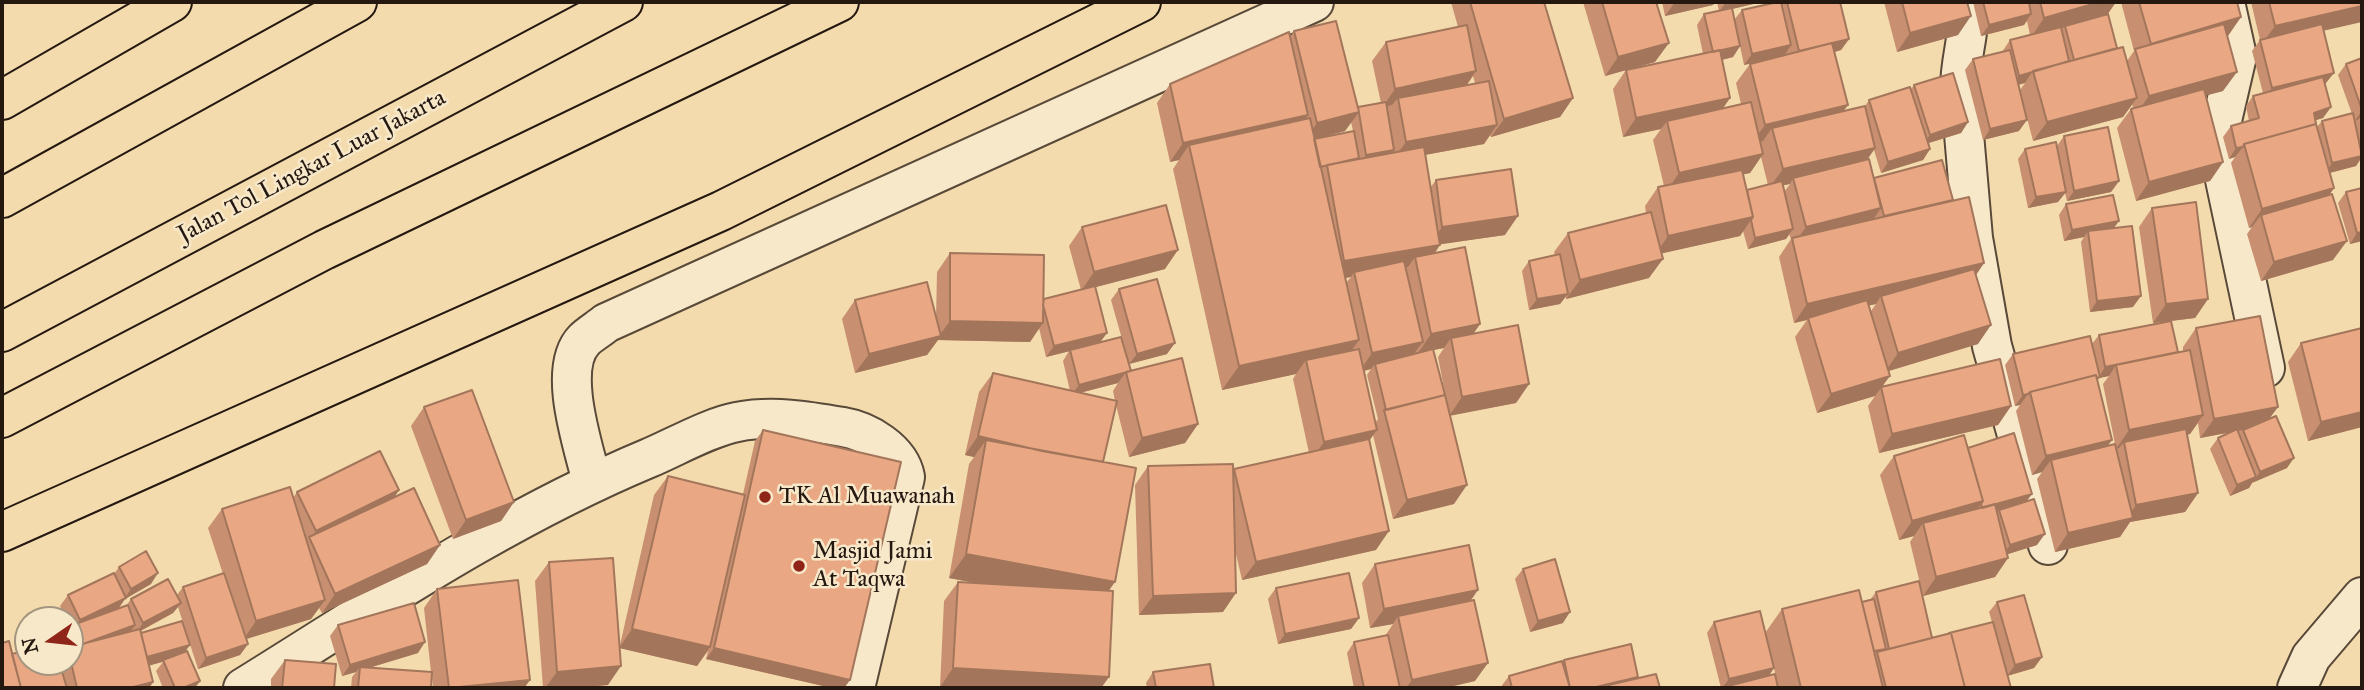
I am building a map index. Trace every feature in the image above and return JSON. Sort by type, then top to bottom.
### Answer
[{"type":"highway","points":[[2,100],[172,2]]},
{"type":"highway","points":[[2,198],[357,2]]},
{"type":"highway","name":"Jalan Tol Lingkar Luar Jakarta","points":[[2,332],[623,2]]},
{"type":"highway","points":[[2,418],[324,250],[839,2]]},
{"type":"highway","points":[[2,532],[721,211],[1141,2]]},
{"type":"street","points":[[592,482],[573,404],[575,355],[583,341],[606,323],[1314,2]]},
{"type":"street","points":[[1968,2],[1970,26],[1960,65],[1960,88],[1973,238],[1992,346],[2048,545]]},
{"type":"street","points":[[2225,2],[2237,56],[2217,142],[2272,404]]},
{"type":"street","points":[[243,688],[505,526],[592,482],[736,422],[791,418],[862,430],[903,466],[905,477],[855,688]]},
{"type":"street","points":[[2297,688],[2311,657],[2362,597]]},
{"type":"building","points":[[1470,2],[1544,2],[1573,98],[1504,119]]},
{"type":"building","points":[[1602,2],[1656,2],[1669,43],[1618,57]]},
{"type":"building","points":[[1781,2],[1791,45],[1752,54],[1742,10]]},
{"type":"building","points":[[1787,2],[1840,2],[1849,39],[1799,51]]},
{"type":"building","points":[[1902,2],[1967,2],[1971,16],[1910,33]]},
{"type":"building","points":[[1983,2],[2029,2],[2031,14],[1989,25]]},
{"type":"building","points":[[2040,2],[2100,2],[2044,18]]},
{"type":"building","points":[[2139,2],[2237,2],[2241,17],[2151,44]]},
{"type":"building","points":[[2269,2],[2362,2],[2362,6],[2275,26]]},
{"type":"building","points":[[1732,8],[1740,46],[1713,52],[1704,14]]},
{"type":"building","points":[[2108,14],[2117,48],[2074,60],[2065,26]]},
{"type":"building","points":[[1336,21],[1359,112],[1317,123],[1294,31]]},
{"type":"building","points":[[2224,24],[2237,72],[2149,96],[2135,49]]},
{"type":"building","points":[[2322,24],[2334,73],[2272,88],[2260,40]]},
{"type":"building","points":[[1467,25],[1476,71],[1395,89],[1386,42]]},
{"type":"building","points":[[2061,27],[2069,61],[2019,76],[2010,40]]},
{"type":"building","points":[[1289,32],[1308,115],[1183,143],[1170,84]]},
{"type":"building","points":[[1832,43],[1848,105],[1765,125],[1750,64]]},
{"type":"building","points":[[2123,47],[2137,98],[2047,122],[2033,71]]},
{"type":"building","points":[[1720,50],[1730,98],[1636,118],[1626,70]]},
{"type":"building","points":[[2010,50],[2027,120],[1990,129],[1973,59]]},
{"type":"building","points":[[2362,58],[2362,110],[2346,64]]},
{"type":"building","points":[[1953,73],[1968,122],[1930,135],[1914,85]]},
{"type":"building","points":[[2323,77],[2331,107],[2314,113],[2316,124],[2236,148],[2231,126],[2259,118],[2253,96]]},
{"type":"building","points":[[1489,81],[1497,125],[1406,142],[1398,98]]},
{"type":"building","points":[[1910,87],[1930,149],[1888,162],[1869,100]]},
{"type":"building","points":[[2204,89],[2223,162],[2149,182],[2131,109]]},
{"type":"building","points":[[1386,102],[1394,150],[1366,155],[1358,107]]},
{"type":"building","points":[[1751,102],[1763,154],[1679,173],[1667,121]]},
{"type":"building","points":[[1865,106],[1875,148],[1783,169],[1772,128]]},
{"type":"building","points":[[2353,113],[2362,156],[2332,163],[2322,121]]},
{"type":"building","points":[[1310,118],[1359,340],[1239,366],[1189,145]]},
{"type":"building","points":[[2316,124],[2334,188],[2262,209],[2244,144]]},
{"type":"building","points":[[2108,127],[2119,181],[2074,191],[2064,136]]},
{"type":"building","points":[[1354,131],[1359,158],[1320,167],[1314,139]]},
{"type":"building","points":[[2056,142],[2066,192],[2036,197],[2025,149]]},
{"type":"building","points":[[1424,147],[1440,245],[1344,261],[1327,165]]},
{"type":"building","points":[[1869,159],[1881,208],[1806,227],[1793,178]]},
{"type":"building","points":[[1942,160],[1953,200],[1884,216],[1874,178]]},
{"type":"building","points":[[1511,169],[1518,216],[1442,227],[1436,180]]},
{"type":"building","points":[[1742,170],[1753,217],[1668,236],[1658,187]]},
{"type":"building","points":[[1782,181],[1793,229],[1755,238],[1747,190]]},
{"type":"building","points":[[2362,188],[2362,232],[2357,233],[2346,192]]},
{"type":"building","points":[[2332,194],[2347,241],[2274,262],[2261,215]]},
{"type":"building","points":[[2113,195],[2119,221],[2072,230],[2066,204]]},
{"type":"building","points":[[1969,197],[1984,263],[1807,304],[1792,238]]},
{"type":"building","points":[[2196,202],[2208,299],[2166,304],[2152,208]]},
{"type":"building","points":[[1166,205],[1178,250],[1094,272],[1082,227]]},
{"type":"building","points":[[1651,212],[1663,259],[1580,280],[1568,233]]},
{"type":"building","points":[[2132,226],[2141,296],[2097,301],[2088,231]]},
{"type":"building","points":[[1465,247],[1480,324],[1431,334],[1415,257]]},
{"type":"building","points":[[950,253],[1044,255],[1043,323],[950,321]]},
{"type":"building","points":[[1560,254],[1568,294],[1537,299],[1529,261]]},
{"type":"building","points":[[1404,261],[1423,342],[1372,353],[1354,272]]},
{"type":"building","points":[[1974,269],[1991,325],[1898,353],[1881,296]]},
{"type":"building","points":[[1157,279],[1175,343],[1137,354],[1119,289]]},
{"type":"building","points":[[927,282],[941,336],[869,354],[855,300]]},
{"type":"building","points":[[1095,286],[1107,333],[1054,346],[1043,305],[1044,299]]},
{"type":"building","points":[[1867,300],[1890,376],[1831,394],[1808,318]]},
{"type":"building","points":[[2260,316],[2278,407],[2214,419],[2196,328]]},
{"type":"building","points":[[2171,321],[2178,352],[2105,367],[2099,335]]},
{"type":"building","points":[[1518,325],[1529,384],[1462,397],[1451,338]]},
{"type":"building","points":[[2362,328],[2362,412],[2321,422],[2301,343]]},
{"type":"building","points":[[2090,336],[2100,377],[2097,378],[2096,375],[2023,395],[2013,354]]},
{"type":"building","points":[[1121,337],[1131,371],[1079,385],[1070,350]]},
{"type":"building","points":[[1359,349],[1377,430],[1324,442],[1306,360]]},
{"type":"building","points":[[1433,349],[1445,395],[1386,410],[1375,364]]},
{"type":"building","points":[[2190,350],[2203,415],[2129,430],[2116,365]]},
{"type":"building","points":[[1182,358],[1198,424],[1142,438],[1126,372]]},
{"type":"building","points":[[2000,359],[2011,406],[1892,434],[1881,387]]},
{"type":"building","points":[[993,373],[1117,401],[1103,462],[978,436]]},
{"type":"building","points":[[2096,375],[2112,440],[2046,456],[2030,392]]},
{"type":"building","points":[[472,390],[514,502],[466,520],[424,407]]},
{"type":"building","points":[[1445,395],[1467,485],[1407,500],[1384,410]]},
{"type":"building","points":[[2276,416],[2294,458],[2260,472],[2243,430]]},
{"type":"building","points":[[2186,429],[2198,493],[2136,505],[2124,442]]},
{"type":"building","points":[[2237,429],[2256,477],[2237,485],[2218,438]]},
{"type":"building","name":"Masjid Jami At Taqwa","points":[[763,430],[901,462],[850,680],[714,648]]},
{"type":"building","points":[[2014,433],[2032,494],[1982,508],[1983,501],[1968,448]]},
{"type":"building","points":[[1964,435],[1983,501],[1912,521],[1894,456]]},
{"type":"building","points":[[1369,439],[1389,531],[1256,562],[1234,469]]},
{"type":"building","points":[[986,440],[1136,468],[1115,582],[966,554]]},
{"type":"building","points":[[2115,444],[2133,518],[2068,533],[2051,460]]},
{"type":"building","points":[[380,451],[399,490],[316,531],[297,492]]},
{"type":"building","points":[[1233,464],[1236,593],[1153,596],[1148,466]]},
{"type":"building","points":[[668,476],[745,495],[710,647],[632,629]]},
{"type":"building","points":[[290,487],[325,600],[256,621],[222,509]]},
{"type":"building","points":[[414,488],[440,545],[335,594],[309,537]]},
{"type":"building","points":[[2034,499],[2045,534],[2010,545],[1999,510]]},
{"type":"building","points":[[1995,504],[2008,558],[1936,577],[1923,523]]},
{"type":"building","points":[[1469,545],[1478,590],[1384,609],[1375,564]]},
{"type":"building","points":[[146,551],[158,573],[131,589],[119,567]]},
{"type":"building","points":[[613,558],[621,666],[557,672],[549,562]]},
{"type":"building","points":[[1555,559],[1570,612],[1538,621],[1523,569]]},
{"type":"building","points":[[114,573],[126,598],[84,618],[84,606],[73,606],[68,595]]},
{"type":"building","points":[[224,573],[248,644],[206,658],[183,587]]},
{"type":"building","points":[[1349,573],[1359,618],[1285,634],[1276,588]]},
{"type":"building","points":[[168,579],[181,603],[143,623],[131,599]]},
{"type":"building","points":[[518,580],[530,680],[449,688],[437,589]]},
{"type":"building","points":[[1919,581],[1932,638],[1889,649],[1876,592]]},
{"type":"building","points":[[958,582],[1113,591],[1109,677],[953,668]]},
{"type":"building","points":[[1859,590],[1883,688],[1801,688],[1782,609]]},
{"type":"building","points":[[2024,595],[2042,657],[2015,665],[1997,602]]},
{"type":"building","points":[[1874,599],[1886,649],[1874,651],[1862,602]]},
{"type":"building","points":[[1474,600],[1488,663],[1412,680],[1398,616]]},
{"type":"building","points":[[414,603],[425,642],[350,665],[338,625]]},
{"type":"building","points":[[128,605],[135,625],[84,644],[84,621]]},
{"type":"building","points":[[1760,611],[1774,668],[1729,679],[1714,622]]},
{"type":"building","points":[[182,621],[190,645],[147,657],[141,633]]},
{"type":"building","points":[[1993,622],[2011,688],[1965,688],[1949,633]]},
{"type":"building","points":[[140,629],[153,682],[129,688],[77,688],[74,676],[84,676],[84,643]]},
{"type":"building","points":[[1951,633],[1965,688],[1886,688],[1877,652]]},
{"type":"building","points":[[1388,635],[1400,688],[1364,688],[1354,642]]},
{"type":"building","points":[[9,641],[14,661],[14,676],[18,676],[21,688],[2,688],[2,643]]},
{"type":"building","points":[[1631,644],[1638,677],[1592,688],[1570,688],[1564,660]]},
{"type":"building","points":[[187,651],[200,681],[183,688],[175,688],[163,660]]},
{"type":"building","points":[[285,660],[336,664],[334,688],[282,688]]},
{"type":"building","points":[[1562,661],[1570,688],[1512,688],[1509,676]]},
{"type":"building","points":[[1210,664],[1214,688],[1156,688],[1153,672]]},
{"type":"building","points":[[360,667],[432,672],[431,688],[358,688]]},
{"type":"building","points":[[1656,674],[1660,688],[1596,688]]},
{"type":"building","points":[[1775,674],[1778,688],[1728,686]]},
{"type":"building","points":[[18,676],[63,676],[67,688],[21,688]]},
{"type":"place","name":"TK Al Muawanah","points":[[765,497]]},
{"type":"place","name":"Masjid Jami At Taqwa","points":[[799,566]]}]
